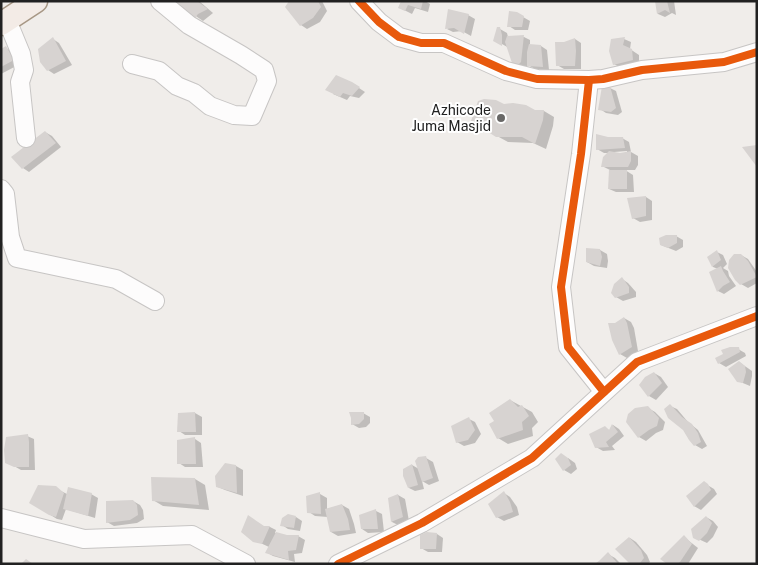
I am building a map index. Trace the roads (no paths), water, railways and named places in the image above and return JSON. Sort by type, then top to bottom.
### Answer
[{"type":"main road","points":[[4,22],[29,3]]},
{"type":"street","points":[[132,64],[159,71],[178,86],[194,93],[210,106],[234,116],[252,116],[266,81],[264,70],[189,25],[160,1]]},
{"type":"street","points":[[358,1],[379,22],[399,37],[420,43],[444,43],[506,71],[537,79],[603,79],[642,70],[724,62],[757,52]]},
{"type":"street","points":[[4,22],[21,54],[24,70],[20,82],[26,138]]},
{"type":"street","points":[[589,80],[581,154],[561,287],[568,347],[604,392]]},
{"type":"street","points":[[1,189],[5,194],[10,237],[17,258],[116,279],[155,301]]},
{"type":"street","points":[[338,564],[422,522],[532,458],[637,362],[757,316]]},
{"type":"street","points":[[1,518],[84,539],[192,535],[246,564]]},
{"type":"place","name":"Azhicode Juma Masjid","points":[[501,118]]}]
